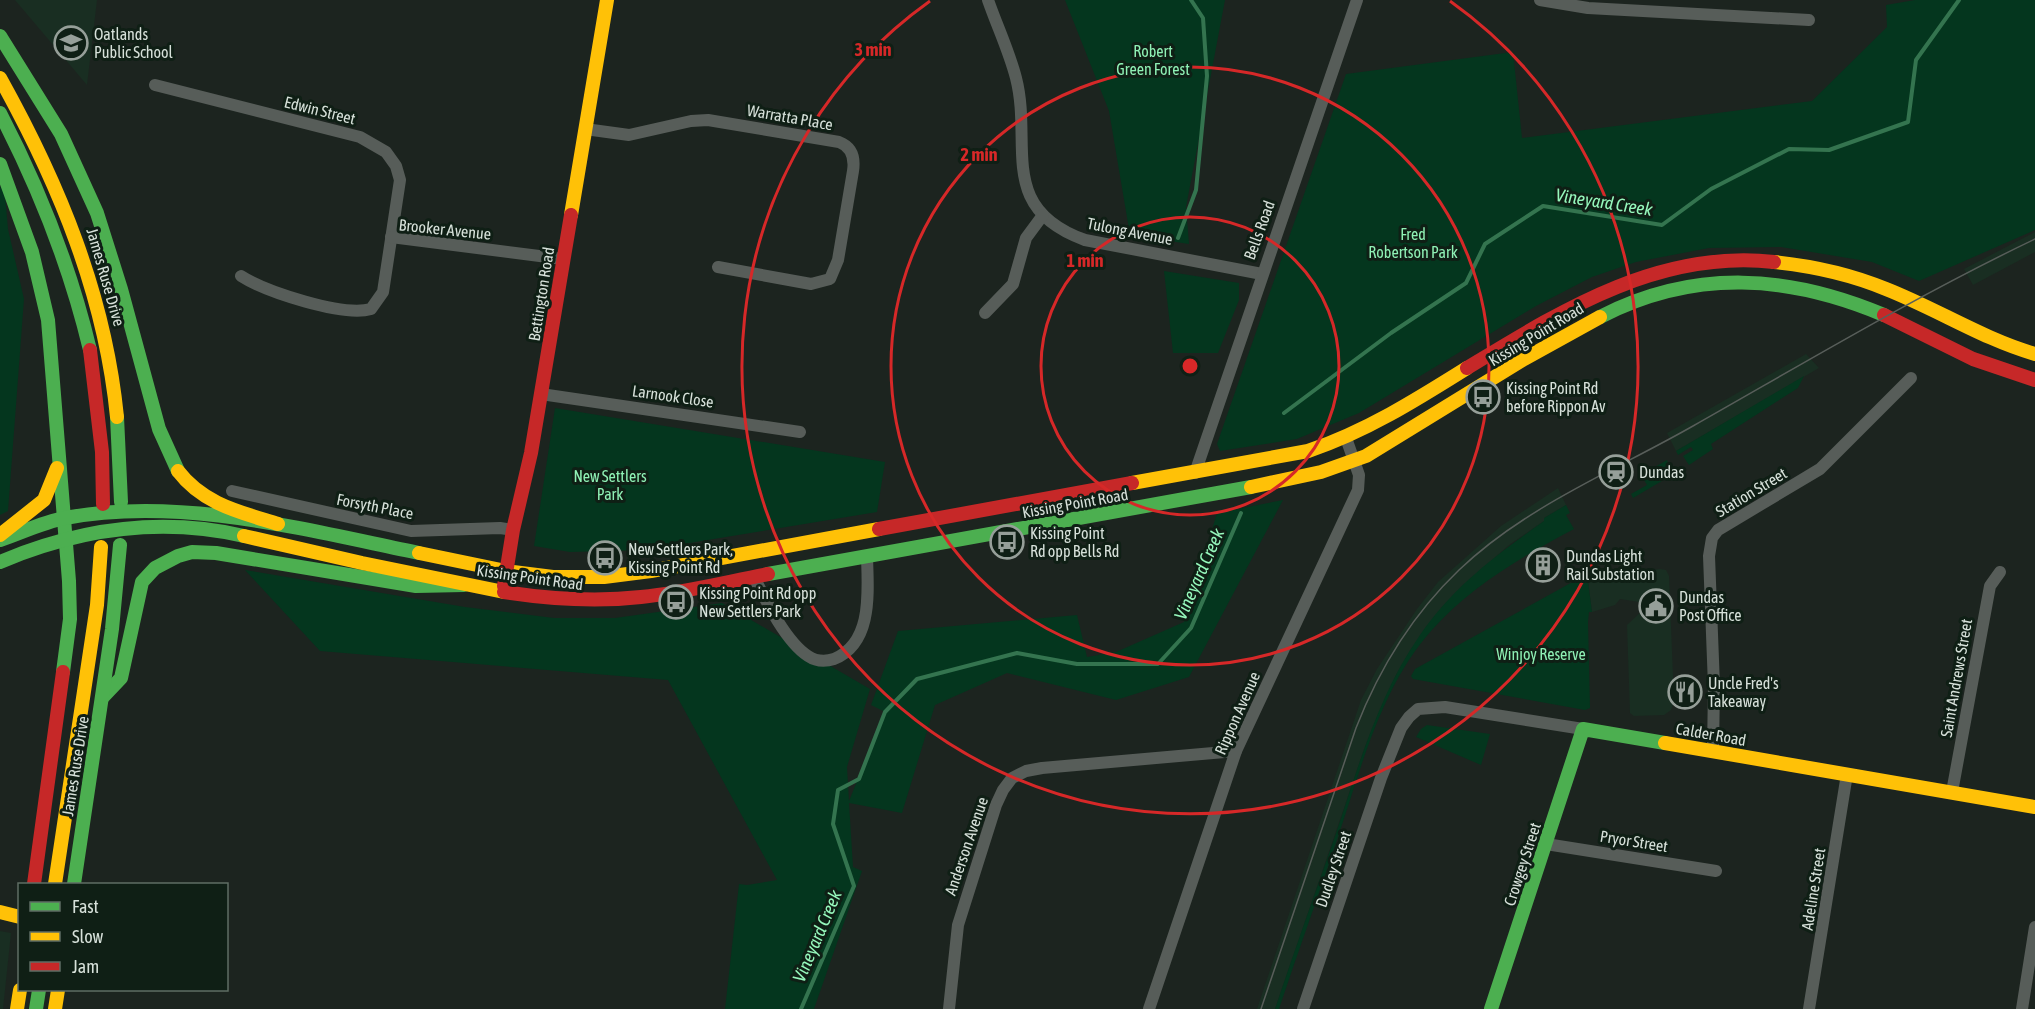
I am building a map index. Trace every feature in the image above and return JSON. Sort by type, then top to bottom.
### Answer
[{"type":"main road","name":"Bettington Road","points":[[504,592],[513,531],[541,394],[607,0]]},
{"type":"main road","points":[[0,36],[48,107],[71,150],[87,189],[116,272],[153,408],[172,460],[188,483],[216,503],[278,524]]},
{"type":"main road","name":"James Ruse Drive","points":[[0,78],[45,157],[64,201],[93,283],[112,369],[122,463],[121,502]]},
{"type":"main road","name":"James Ruse Drive","points":[[0,113],[34,176],[64,250],[77,294],[95,379],[104,476],[103,504]]},
{"type":"main road","points":[[0,164],[22,217],[44,299],[52,344],[65,537],[71,578],[70,619],[34,883]]},
{"type":"main road","name":"Kissing Point Road","points":[[0,540],[64,518],[147,509],[278,524],[506,571],[553,577],[604,577],[651,572],[1308,451],[1346,438],[1386,418],[1586,298],[1629,280],[1701,263],[1744,260],[1777,261],[1846,274],[1898,293],[1973,332],[2035,354]]},
{"type":"main road","name":"Kissing Point Road","points":[[0,562],[81,533],[143,527],[212,530],[464,585],[553,600],[610,601],[643,597],[1314,474],[1354,461],[1399,438],[1597,316],[1648,296],[1700,284],[1770,283],[1838,296],[1877,311],[1974,359],[2035,380]]},
{"type":"main road","points":[[0,535],[44,500],[59,462]]},
{"type":"main road","name":"James Ruse Drive","points":[[74,883],[102,698],[120,545]]},
{"type":"main road","name":"James Ruse Drive","points":[[55,883],[97,605],[101,547]]},
{"type":"main road","points":[[102,698],[121,678],[142,582],[155,568],[178,556],[192,552],[216,553],[416,586],[464,585]]},
{"type":"main road","name":"Calder Road","points":[[1583,729],[2035,807]]},
{"type":"main road","name":"Crowgey Street","points":[[1491,1009],[1583,729]]},
{"type":"main road","points":[[17,1009],[20,991]]},
{"type":"main road","points":[[36,1009],[39,991]]},
{"type":"main road","points":[[55,1009],[58,991]]},
{"type":"street","name":"Tulong Avenue","points":[[988,0],[1016,78],[1025,182],[1043,215],[1062,230],[1085,240],[1262,274]]},
{"type":"street","name":"Bells Road","points":[[1195,473],[1358,0]]},
{"type":"street","points":[[1540,0],[1588,8],[1809,20]]},
{"type":"street","name":"Edwin Street","points":[[155,85],[360,137],[378,146],[392,159],[399,173],[391,237]]},
{"type":"street","name":"Warratta Place","points":[[585,129],[629,135],[691,121],[708,120],[839,142],[849,148],[854,158],[853,171],[838,260],[830,279],[811,284],[718,267]]},
{"type":"street","points":[[985,313],[1013,284],[1026,238],[1043,215]]},
{"type":"street","name":"Brooker Avenue","points":[[241,276],[270,291],[363,312],[371,309],[381,299],[391,237],[563,259]]},
{"type":"street","name":"Station Street","points":[[1713,751],[1714,686],[1709,556],[1712,538],[1718,530],[1820,469],[1911,378]]},
{"type":"street","name":"Larnook Close","points":[[541,394],[800,432]]},
{"type":"street","name":"Rippon Avenue","points":[[1149,1009],[1236,752],[1358,490],[1359,475],[1346,438]]},
{"type":"street","name":"Forsyth Place","points":[[232,491],[411,531],[500,528],[513,531]]},
{"type":"street","points":[[754,578],[766,601],[798,648],[810,658],[825,662],[841,656],[854,645],[862,631],[868,600],[867,557]]},
{"type":"street","name":"Saint Andrews Street","points":[[1952,792],[1990,586],[2000,572]]},
{"type":"street","name":"Calder Road","points":[[1396,740],[1409,717],[1418,709],[1430,706],[1583,729]]},
{"type":"street","name":"Dudley Street","points":[[1303,1009],[1396,740]]},
{"type":"street","name":"Anderson Avenue","points":[[949,1009],[958,925],[965,897],[996,805],[1012,778],[1026,771],[1042,768],[1236,752]]},
{"type":"street","name":"Adeline Street","points":[[1809,1009],[1847,774]]},
{"type":"street","name":"Pryor Street","points":[[1546,844],[1716,871]]},
{"type":"street","points":[[2022,1009],[2035,927]]},
{"type":"shaded area","name":"Oatlands Public School","points":[[15,0],[97,0],[87,85]]},
{"type":"shaded area","points":[[2035,232],[2035,252],[1973,285],[1964,269]]},
{"type":"shaded area","points":[[1806,354],[1819,368],[1676,451],[1667,433]]},
{"type":"shaded area","points":[[1558,488],[1566,505],[1544,518],[1544,521],[1509,545],[1464,585],[1439,611],[1397,673],[1366,744],[1275,1009],[1257,1009],[1361,700],[1377,669],[1438,582],[1501,526]]},
{"type":"shaded area","points":[[1666,570],[1669,576],[1674,701],[1671,710],[1664,715],[1634,716],[1630,713],[1627,625],[1641,612],[1639,602],[1620,599],[1615,605],[1592,612],[1588,580]]},
{"type":"shaded area","points":[[0,931],[11,933],[3,1009],[0,1009]]},
{"type":"green space","name":"Robert Green Forest","points":[[1065,0],[1225,0],[1186,207],[1189,244],[1130,235],[1109,111]]},
{"type":"green space","name":"Fred Robertson Park","points":[[1915,0],[2035,0],[2035,230],[1919,281],[1872,262],[1781,247],[1709,248],[1636,262],[1592,277],[1536,306],[1359,413],[1297,439],[1220,451],[1217,444],[1346,74],[1513,52],[1522,138],[1812,101],[1887,27],[1886,5]]},
{"type":"green space","points":[[0,186],[5,195],[8,229],[24,299],[8,511],[0,515]]},
{"type":"green space","points":[[1164,271],[1239,283],[1239,300],[1218,353],[1173,353]]},
{"type":"green space","points":[[1804,376],[1798,388],[1711,444],[1713,449],[1689,465],[1683,456],[1693,450],[1691,447],[1678,455],[1676,451]]},
{"type":"green space","name":"New Settlers Park","points":[[555,408],[885,462],[877,512],[647,550],[570,552],[534,546]]},
{"type":"green space","points":[[1667,460],[1672,475],[1633,498],[1631,494],[1647,485],[1641,475]]},
{"type":"green space","points":[[1283,500],[1189,677],[1116,700],[1007,673],[935,705],[902,813],[849,803],[853,867],[862,871],[814,1009],[725,1009],[739,884],[747,885],[777,880],[668,680],[320,651],[245,570],[465,607],[554,618],[615,618],[722,603],[870,689],[847,767],[849,801],[885,712],[871,705],[898,631],[1077,615],[1087,657],[1116,652],[1184,622],[1217,513]]},
{"type":"green space","points":[[1566,505],[1570,513],[1566,515],[1574,529],[1516,562],[1463,600],[1431,631],[1413,654],[1398,679],[1373,733],[1279,1009],[1275,1009],[1370,732],[1405,658],[1433,618],[1461,587],[1493,559],[1544,521],[1544,518]]},
{"type":"green space","name":"Winjoy Reserve","points":[[1587,574],[1592,612],[1589,612],[1588,622],[1590,708],[1585,710],[1413,679],[1411,676],[1415,669]]},
{"type":"green space","points":[[1427,725],[1490,734],[1481,765],[1416,737]]},
{"type":"waterway","points":[[1178,238],[1196,190],[1207,76],[1203,18],[1191,0]]},
{"type":"waterway","name":"Vineyard Creek","points":[[1284,413],[1391,333],[1466,283],[1485,244],[1543,206],[1662,225],[1711,189],[1789,149],[1829,150],[1908,122],[1916,60],[1959,0]]},
{"type":"waterway","name":"Vineyard Creek","points":[[801,1009],[854,886],[833,824],[838,790],[859,779],[885,712],[917,679],[1017,653],[1077,664],[1158,664],[1191,628],[1241,513]]},
{"type":"tram line","points":[[1261,1009],[1365,706],[1399,643],[1412,624],[1459,570],[1513,527],[1571,491],[1693,426],[1905,306],[2035,239]]},
{"type":"traffic: fast","points":[[0,36],[61,134],[97,213],[121,289],[159,429],[178,471]]},
{"type":"traffic: fast","points":[[0,113],[41,200],[73,288],[90,350]]},
{"type":"traffic: fast","points":[[0,164],[32,252],[48,320],[69,581],[70,619],[63,672]]},
{"type":"traffic: fast","points":[[1600,317],[1636,301],[1671,290],[1707,284],[1742,283],[1777,285],[1813,292],[1884,315]]},
{"type":"traffic: fast","points":[[117,417],[121,502]]},
{"type":"traffic: fast","points":[[768,574],[1251,487]]},
{"type":"traffic: fast","points":[[0,540],[65,518],[109,512],[153,511],[198,513],[288,526],[419,553]]},
{"type":"traffic: fast","points":[[0,562],[59,541],[120,530],[182,527],[244,536]]},
{"type":"traffic: fast","points":[[74,883],[112,629],[120,545]]},
{"type":"traffic: fast","points":[[102,698],[121,678],[142,582],[155,568],[178,556],[192,552],[216,553],[416,586],[464,585]]},
{"type":"traffic: fast","points":[[1491,1009],[1583,729],[1665,743]]},
{"type":"traffic: fast","points":[[36,1009],[39,991]]},
{"type":"traffic: slow","points":[[571,215],[607,0]]},
{"type":"traffic: slow","points":[[0,78],[41,159],[76,242],[102,327],[117,417]]},
{"type":"traffic: slow","points":[[1774,262],[1831,271],[1859,279],[1905,297],[1978,332],[2035,354]]},
{"type":"traffic: slow","points":[[1251,487],[1321,472],[1366,456],[1524,359],[1600,317]]},
{"type":"traffic: slow","points":[[1132,483],[1308,451],[1370,425],[1467,368]]},
{"type":"traffic: slow","points":[[0,535],[44,500],[57,468]]},
{"type":"traffic: slow","points":[[178,471],[199,492],[211,499],[236,511],[278,524]]},
{"type":"traffic: slow","points":[[419,553],[506,571],[553,577],[604,577],[651,571],[879,529]]},
{"type":"traffic: slow","points":[[244,536],[504,592]]},
{"type":"traffic: slow","points":[[55,883],[97,605],[101,547]]},
{"type":"traffic: slow","points":[[1665,743],[2035,807]]},
{"type":"traffic: slow","points":[[0,912],[18,916]]},
{"type":"traffic: slow","points":[[17,1009],[20,991]]},
{"type":"traffic: slow","points":[[55,1009],[58,991]]},
{"type":"traffic: jam","points":[[504,586],[513,530],[531,453],[571,215]]},
{"type":"traffic: jam","points":[[1467,368],[1575,306],[1651,275],[1691,265],[1732,260],[1774,262]]},
{"type":"traffic: jam","points":[[1884,315],[1973,359],[2035,380]]},
{"type":"traffic: jam","points":[[90,350],[102,452],[103,504]]},
{"type":"traffic: jam","points":[[879,529],[1132,483]]},
{"type":"traffic: jam","points":[[504,592],[572,599],[624,599],[673,593],[768,574]]},
{"type":"traffic: jam","points":[[34,883],[63,672]]},
{"type":"place","name":"Oatlands Public School","points":[[71,43]]},
{"type":"place","name":"Kissing Point Rd before Rippon Av","points":[[1483,397]]},
{"type":"place","name":"Dundas","points":[[1616,472]]},
{"type":"place","name":"Kissing Point Rd opp Bells Rd","points":[[1007,542]]},
{"type":"place","name":"New Settlers Park, Kissing Point Rd","points":[[605,558]]},
{"type":"place","name":"Dundas Light Rail Substation","points":[[1543,565]]},
{"type":"place","name":"Kissing Point Rd opp New Settlers Park","points":[[676,602]]},
{"type":"place","name":"Dundas Post Office","points":[[1656,606]]},
{"type":"place","name":"Uncle Fred's Takeaway","points":[[1685,692]]}]
